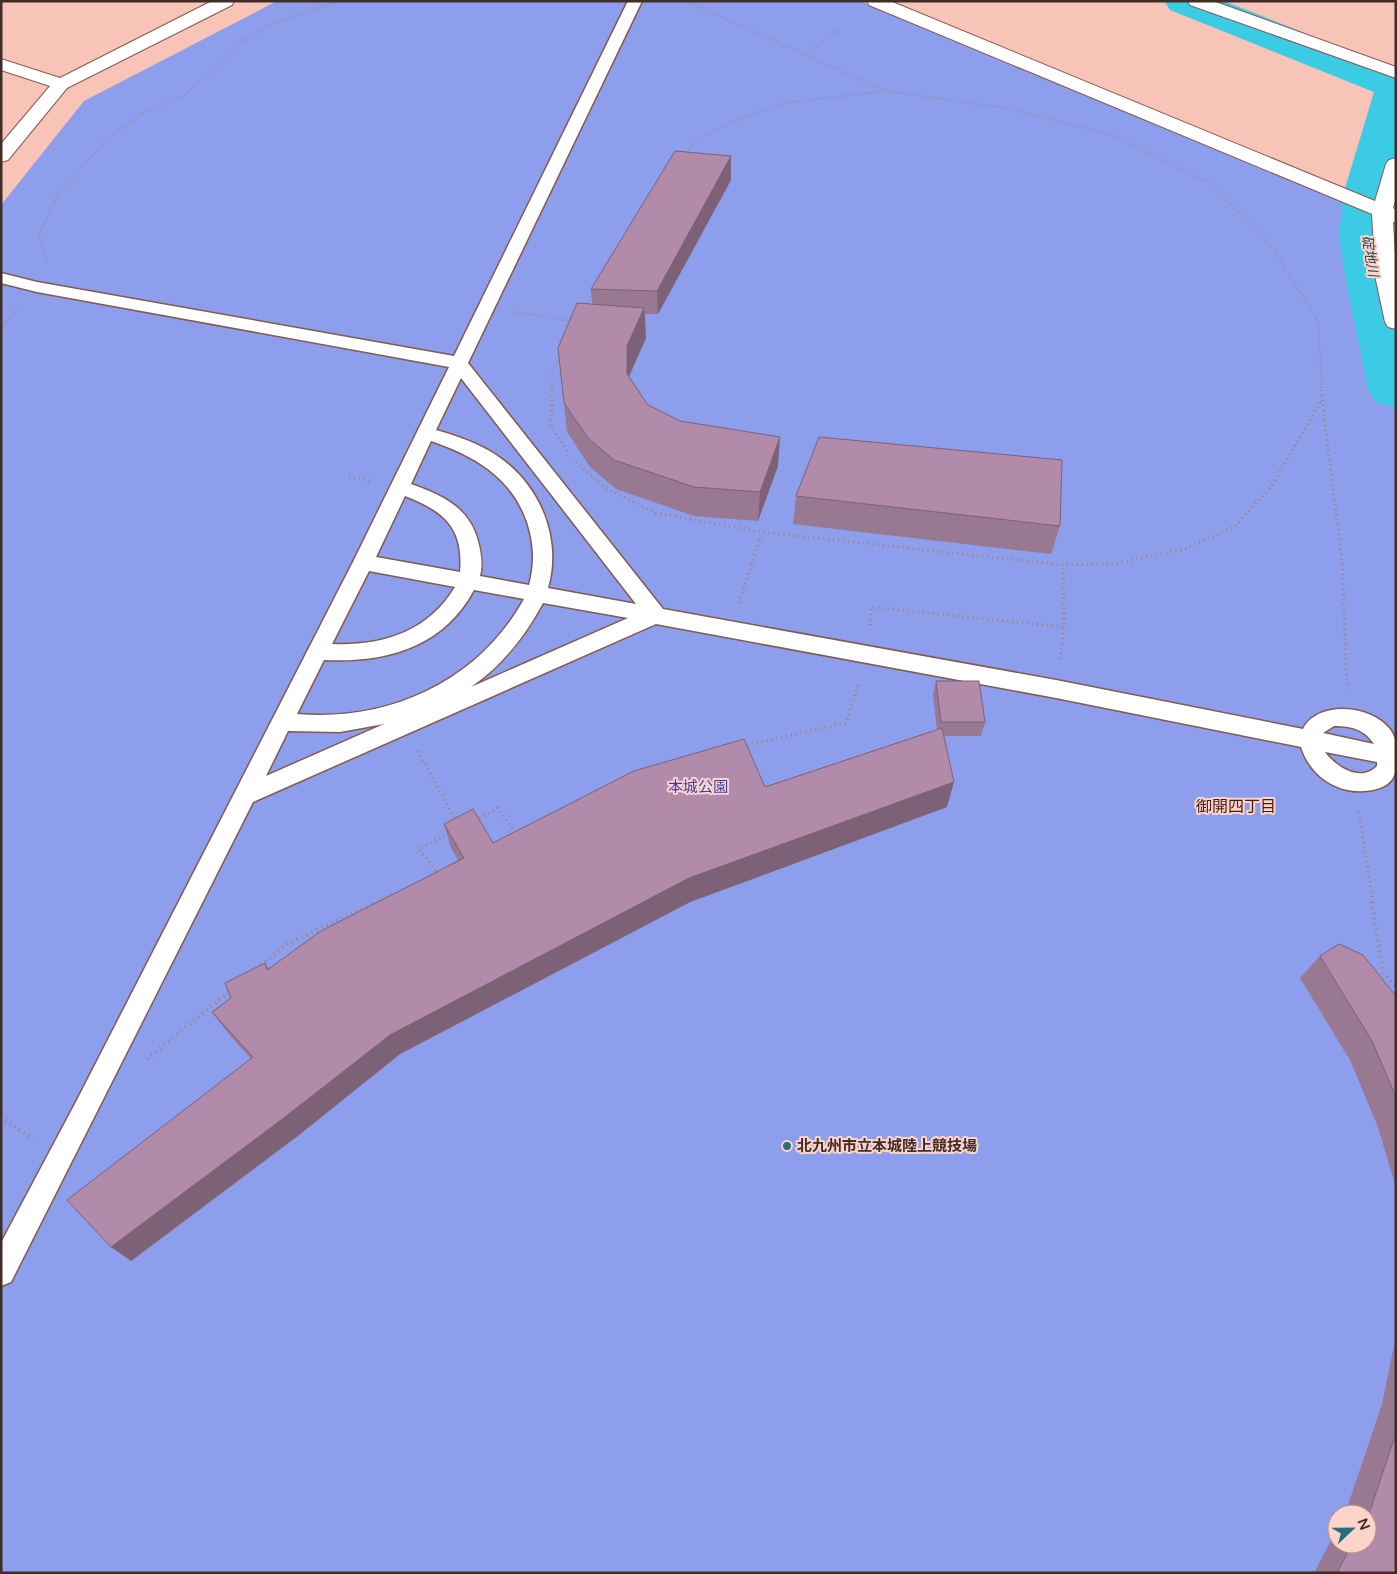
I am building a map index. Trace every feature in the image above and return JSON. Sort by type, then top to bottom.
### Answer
[{"type":"street","points":[[1,156],[61,84],[226,1]]},
{"type":"street","points":[[875,1],[1389,214]]},
{"type":"street","points":[[1196,1],[1396,73]]},
{"type":"street","points":[[1,64],[61,84]]},
{"type":"street","points":[[1396,164],[1389,214],[1386,280],[1396,322]]},
{"type":"lane","points":[[1,1272],[90,1102],[363,562],[635,1]]},
{"type":"lane","points":[[1,278],[37,287],[459,363],[656,615]]},
{"type":"lane","points":[[283,722],[328,724],[376,718],[421,704],[462,682],[496,656],[521,626],[538,593],[544,557],[539,522],[523,491],[498,466],[465,446],[426,433]]},
{"type":"lane","points":[[318,652],[356,654],[393,646],[427,630],[453,607],[468,581],[472,549],[460,521],[435,500],[400,487]]},
{"type":"lane","points":[[363,562],[1056,689],[1395,757]]},
{"type":"lane","points":[[245,795],[656,615]]},
{"type":"lane","points":[[1349,717],[1370,725],[1387,740],[1395,757],[1389,772],[1376,782],[1355,783],[1332,775],[1315,759],[1310,740],[1316,726],[1330,718],[1349,717]]},
{"type":"path","points":[[1,327],[37,287],[49,266],[39,235],[58,193],[105,141],[141,114],[185,95],[242,41],[274,22],[339,1]]},
{"type":"path","points":[[686,1],[886,91]]},
{"type":"path","points":[[804,54],[841,28]]},
{"type":"path","points":[[683,155],[702,136],[734,121],[783,103],[886,91],[1006,108],[1112,135],[1210,184],[1270,244],[1318,321],[1322,400],[1342,561],[1349,717]]},
{"type":"path","points":[[580,313],[595,289]]},
{"type":"path","points":[[487,308],[575,322]]},
{"type":"path","points":[[563,348],[552,374],[551,426],[568,453]]},
{"type":"path","points":[[573,460],[605,488],[656,513],[762,532],[1062,565],[1112,564],[1184,549],[1234,527],[1270,488],[1322,400]]},
{"type":"path","points":[[730,629],[762,532]]},
{"type":"path","points":[[734,748],[846,723],[868,654],[871,607],[1064,627],[1062,565]]},
{"type":"path","points":[[404,726],[460,828]]},
{"type":"path","points":[[1355,783],[1383,973],[1396,987]]},
{"type":"path","points":[[467,824],[498,808],[515,832],[524,828]]},
{"type":"path","points":[[428,878],[437,873],[419,849],[452,832]]},
{"type":"path","points":[[257,969],[287,944],[401,890]]},
{"type":"path","points":[[145,1062],[235,987]]},
{"type":"path","points":[[1,1116],[60,1158]]},
{"type":"green space","name":"本城公園","points":[[277,1],[860,1],[1360,207],[1357,243],[1396,408],[1396,1573],[1,1573],[1,205],[84,101]]},
{"type":"building","points":[[675,151],[731,156],[657,291],[591,289]]},
{"type":"building","points":[[577,303],[644,308],[627,346],[627,374],[648,405],[680,421],[780,437],[760,492],[694,487],[614,460],[588,438],[564,403],[558,348]]},
{"type":"building","points":[[819,437],[1062,460],[1060,526],[796,496]]},
{"type":"building","points":[[936,681],[979,681],[985,722],[941,722]]},
{"type":"building","points":[[942,728],[954,782],[689,878],[390,1035],[285,1117],[111,1247],[67,1200],[253,1057],[212,1012],[231,998],[225,983],[265,963],[267,970],[321,931],[464,858],[444,824],[473,809],[493,843],[634,771],[744,739],[765,787]]},
{"type":"building","points":[[1339,944],[1363,955],[1396,996],[1396,1097],[1372,1041],[1320,956]]},
{"type":"building","points":[[1396,1433],[1396,1573],[1337,1573],[1347,1554],[1377,1554],[1377,1504],[1372,1504]]},
{"type":"waterway","name":"碇地川","points":[[1185,1],[1396,85]]},
{"type":"waterway","name":"碇地川","points":[[1396,94],[1368,195],[1365,236],[1371,276],[1396,389]]},
{"type":"place","name":"北九州市立本城陸上競技場","points":[[787,1146]]},
{"type":"district","name":"御開四丁目","points":[[1236,807]]}]
